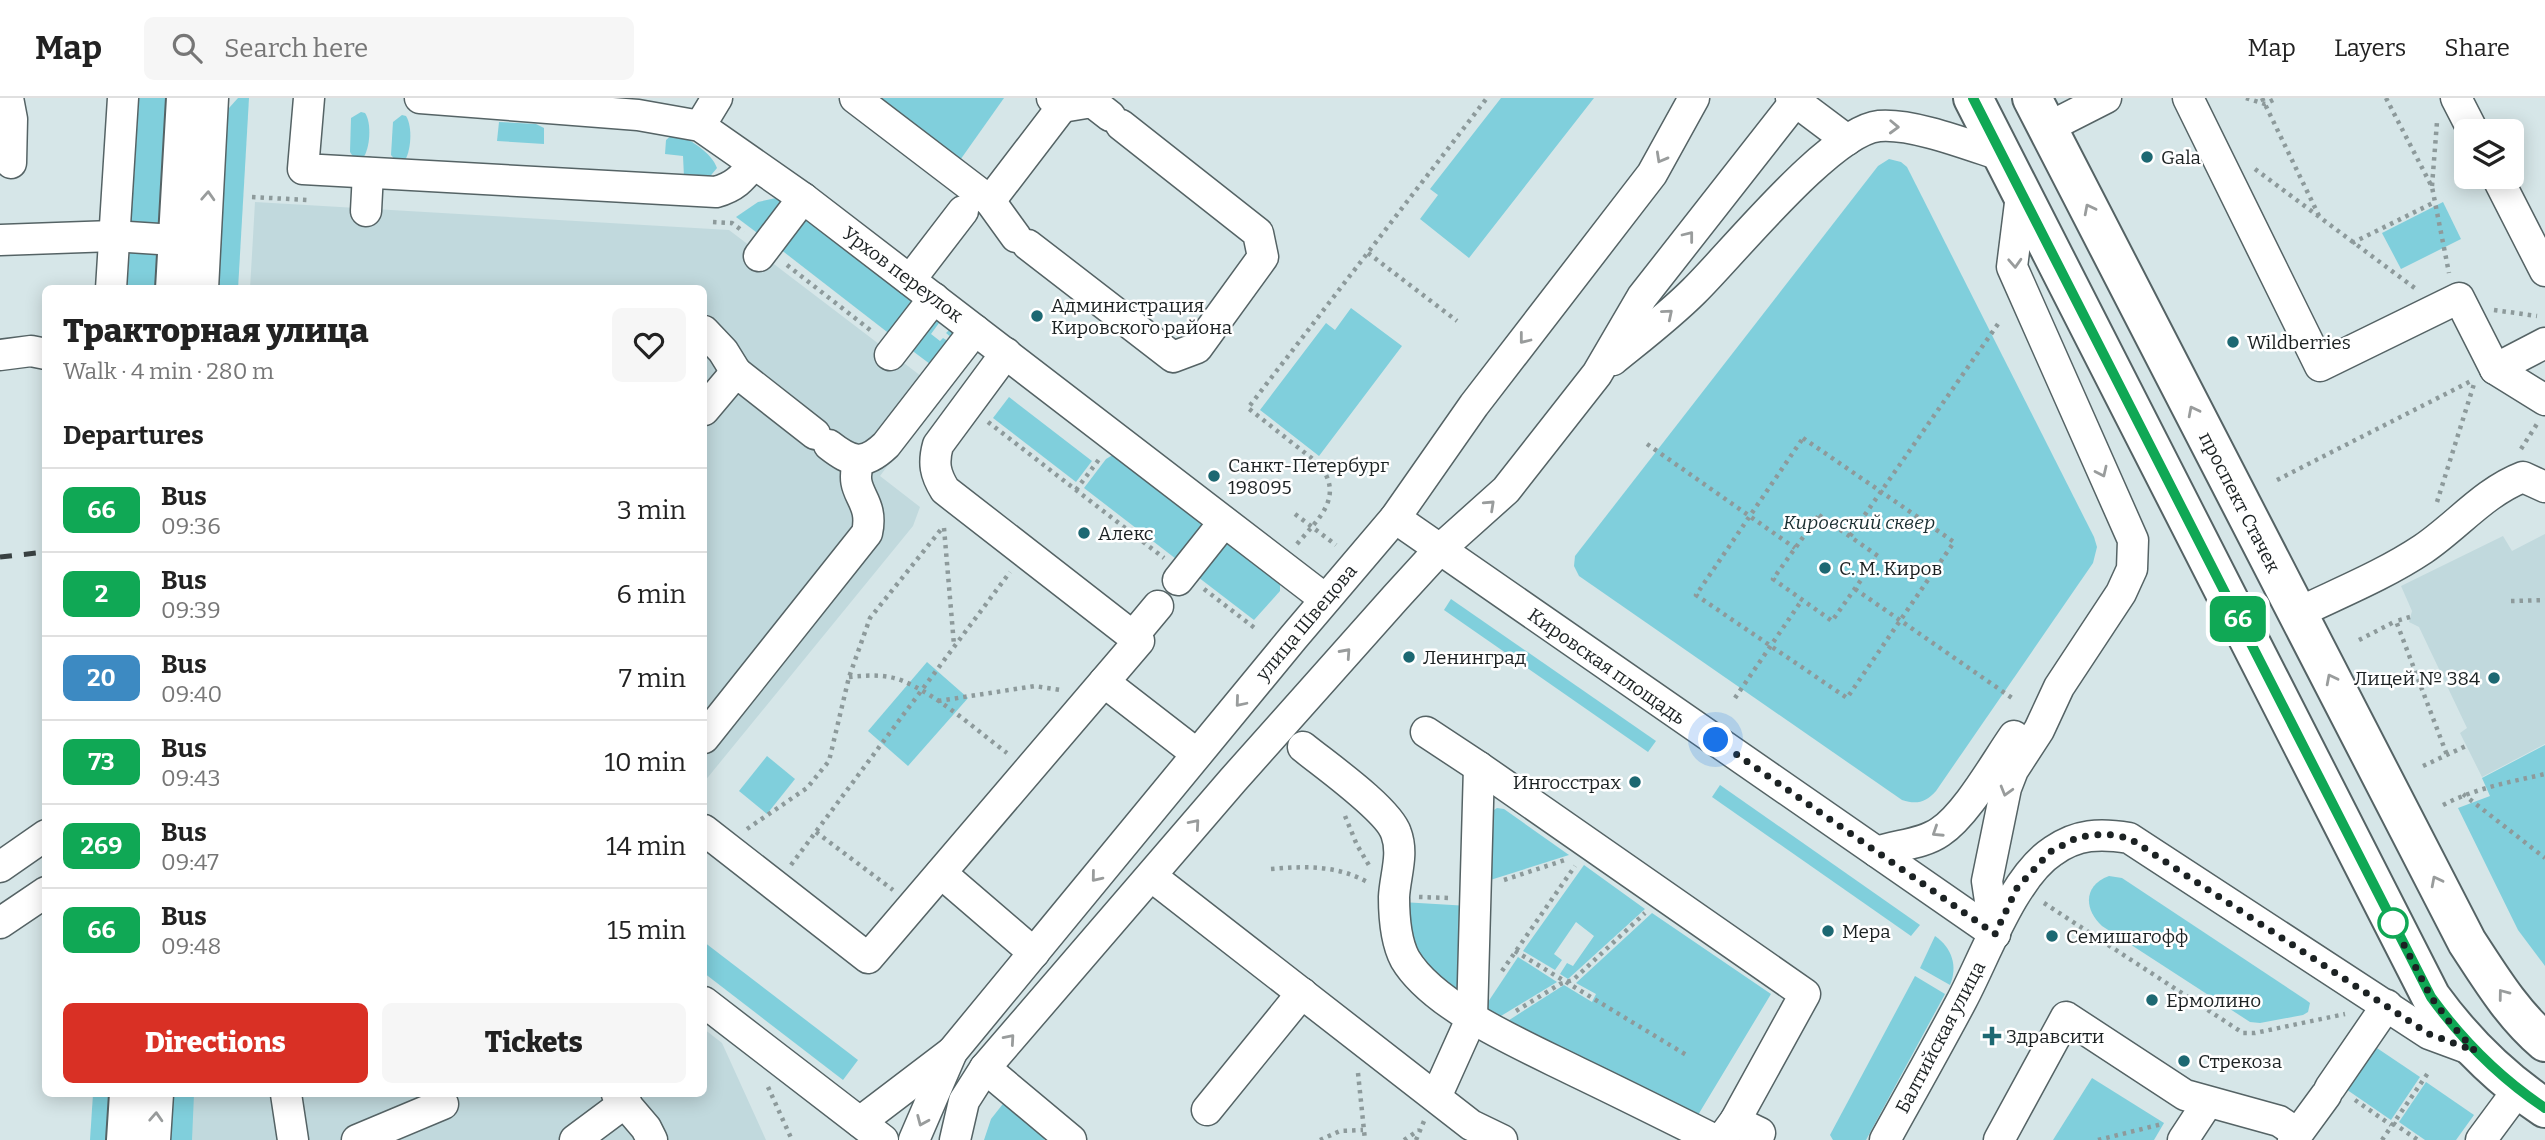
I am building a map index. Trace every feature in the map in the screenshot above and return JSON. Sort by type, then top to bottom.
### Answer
[{"type":"main road","points":[[176,285],[192,241],[186,98]]},
{"type":"main road","points":[[1973,98],[2431,997],[2475,1051],[2532,1099]]},
{"type":"main road","name":"проспект Стачек","points":[[2040,113],[2467,942],[2501,993],[2528,1027],[2545,1042]]},
{"type":"main road","points":[[127,1140],[129,1097]]},
{"type":"street","points":[[8,98],[12,118],[11,163]]},
{"type":"street","points":[[111,285],[123,98]]},
{"type":"street","points":[[202,285],[192,241],[213,98]]},
{"type":"street","points":[[309,98],[303,169],[716,192],[730,188],[741,180],[753,164]]},
{"type":"street","name":"Урхов переулок","points":[[420,98],[639,107],[700,125],[803,198],[1325,599]]},
{"type":"street","points":[[700,125],[717,98]]},
{"type":"street","points":[[855,98],[976,206],[1173,357],[1197,348],[1263,257],[1258,233],[1092,102],[1057,103],[976,206],[910,280]]},
{"type":"street","name":"улица Швецова","points":[[914,1140],[951,1052],[1325,599],[1395,519],[1474,405],[1651,174],[1694,98]]},
{"type":"street","points":[[2040,113],[2106,98]]},
{"type":"street","points":[[2188,98],[2320,366],[2462,305],[2484,378]]},
{"type":"street","points":[[955,1140],[964,1101],[985,1068],[1242,770],[1439,550],[1506,490],[1597,374],[1642,297],[1795,99],[1847,140]]},
{"type":"street","points":[[2447,104],[2461,119]]},
{"type":"street","points":[[1597,374],[1693,293],[1802,177],[1861,131],[1878,126],[1913,128],[2003,156]]},
{"type":"street","points":[[366,211],[368,173]]},
{"type":"street","points":[[2503,189],[2545,271]]},
{"type":"street","points":[[1995,934],[1987,881],[2006,788],[2013,770],[2039,730],[2059,687],[2121,593],[2132,569],[2133,540],[2012,267],[2021,195]]},
{"type":"street","points":[[762,253],[803,198]]},
{"type":"street","points":[[0,240],[113,236],[192,241]]},
{"type":"street","points":[[892,352],[934,298]]},
{"type":"street","points":[[707,334],[723,351],[736,372],[842,455],[859,461],[874,456],[886,445],[975,330]]},
{"type":"street","points":[[2484,378],[2545,343]]},
{"type":"street","points":[[0,355],[31,351],[42,353]]},
{"type":"street","points":[[713,837],[868,958],[1139,640],[945,490],[937,477],[934,462],[938,444],[1006,353]]},
{"type":"street","points":[[707,406],[736,372]]},
{"type":"street","points":[[2484,378],[2545,400]]},
{"type":"street","points":[[707,734],[867,533],[871,518],[867,503],[856,487],[854,474],[859,461]]},
{"type":"street","points":[[2298,613],[2389,569],[2424,548],[2484,499],[2512,481],[2523,477],[2545,486]]},
{"type":"street","name":"Кировская площадь","points":[[1395,519],[1995,934]]},
{"type":"street","points":[[1181,576],[1224,522]]},
{"type":"street","points":[[1133,636],[1158,606]]},
{"type":"street","points":[[1877,852],[1921,841],[1941,832],[1963,809],[2019,728],[2059,687]]},
{"type":"street","points":[[1098,689],[1197,754]]},
{"type":"street","points":[[1303,747],[1390,820],[1399,848],[1394,897],[1398,941],[1404,957],[1425,982],[1481,1023],[1733,1133],[1805,994],[1664,897],[1586,849],[1479,767],[1426,732]]},
{"type":"street","points":[[1436,1097],[1481,1023],[1477,889],[1479,767]]},
{"type":"street","name":"Балтийская улица","points":[[1885,1140],[1963,998],[2017,888],[2050,852],[2078,837],[2106,834],[2129,838],[2429,1034],[2475,1051]]},
{"type":"street","points":[[0,867],[42,838]]},
{"type":"street","points":[[941,873],[1034,953]]},
{"type":"street","points":[[1150,876],[1472,1125],[1502,1140]]},
{"type":"street","points":[[0,923],[42,894]]},
{"type":"street","points":[[1207,1111],[1302,993]]},
{"type":"street","points":[[707,1004],[871,1131],[951,1052]]},
{"type":"street","points":[[1999,1140],[2066,1017],[2185,1095],[2278,1122],[2295,1137],[2386,1005]]},
{"type":"street","points":[[985,1068],[1071,1140]]},
{"type":"street","points":[[155,1140],[158,1097]]},
{"type":"street","points":[[286,1097],[293,1140]]},
{"type":"street","points":[[575,1140],[622,1098],[652,1140]]},
{"type":"street","points":[[2481,1140],[2532,1099]]},
{"type":"street","points":[[2174,1132],[2208,1102]]},
{"type":"street","points":[[357,1140],[443,1104]]},
{"type":"path","points":[[1280,565],[1325,509],[1331,486],[1328,475],[1320,464],[1248,408],[1488,98]]},
{"type":"path","points":[[2246,98],[2265,104],[2277,98]]},
{"type":"path","points":[[2262,98],[2322,220]]},
{"type":"path","points":[[2386,98],[2432,187],[2449,275],[2462,305]]},
{"type":"path","points":[[2432,187],[2447,104]]},
{"type":"path","points":[[2247,163],[2352,243],[2462,305],[2545,317]]},
{"type":"path","points":[[252,197],[313,200]]},
{"type":"path","points":[[2352,243],[2435,202]]},
{"type":"path","points":[[710,222],[732,223],[762,253],[892,352]]},
{"type":"path","points":[[1368,253],[1457,320]]},
{"type":"path","points":[[1850,536],[1998,324]]},
{"type":"path","points":[[2277,480],[2484,378]]},
{"type":"path","points":[[2434,513],[2484,378]]},
{"type":"path","points":[[966,405],[1181,576],[1256,629]]},
{"type":"path","points":[[1076,490],[1115,438]]},
{"type":"path","points":[[1803,438],[1954,541],[1847,698],[1696,595],[1750,517],[1803,438]]},
{"type":"path","points":[[1647,444],[1795,548]]},
{"type":"path","points":[[945,490],[943,527],[955,646]]},
{"type":"path","points":[[1295,514],[1339,546]]},
{"type":"path","points":[[1819,515],[1878,556],[1832,621],[1773,579],[1795,548],[1819,515]]},
{"type":"path","points":[[713,837],[782,808],[807,788],[829,761],[849,677],[870,618],[943,527]]},
{"type":"path","points":[[775,886],[1025,552]]},
{"type":"path","points":[[1855,589],[2012,698]]},
{"type":"path","points":[[1735,698],[1802,600]]},
{"type":"path","points":[[2511,601],[2545,600]]},
{"type":"path","points":[[2359,640],[2396,621],[2410,617]]},
{"type":"path","points":[[2396,621],[2447,755]]},
{"type":"path","points":[[849,677],[870,675],[903,681],[937,701],[1028,770]]},
{"type":"path","points":[[937,701],[1035,686],[1098,689]]},
{"type":"path","points":[[2423,766],[2466,746]]},
{"type":"path","points":[[1271,869],[1302,866],[1329,868],[1355,875],[1378,888],[1348,826],[1334,773]]},
{"type":"path","points":[[2443,805],[2463,794],[2487,786],[2545,774]]},
{"type":"path","points":[[2463,794],[2545,858]]},
{"type":"path","points":[[816,832],[913,905]]},
{"type":"path","points":[[1394,897],[1450,898],[1586,849]]},
{"type":"path","points":[[1481,1023],[1516,951],[1586,849]]},
{"type":"path","points":[[1481,1023],[1567,982],[1664,897]]},
{"type":"path","points":[[2044,903],[2243,1033],[2255,1033],[2345,1014]]},
{"type":"path","points":[[1516,951],[1688,1056]]},
{"type":"path","points":[[1350,1030],[1358,1073],[1365,1140]]},
{"type":"path","points":[[2382,1140],[2430,1070]]},
{"type":"path","points":[[768,1087],[792,1140]]},
{"type":"path","points":[[2329,1089],[2418,1140]]},
{"type":"path","points":[[1404,1140],[1420,1129]]},
{"type":"path","points":[[1321,1140],[1340,1131],[1363,1130]]},
{"type":"path","points":[[2098,1140],[2174,1132]]},
{"type":"shaded area","points":[[255,202],[729,230],[942,392],[880,476],[920,507],[913,526],[707,778],[707,285],[250,285]]},
{"type":"shaded area","name":"Лицей № 384","points":[[2545,534],[2545,744],[2482,777],[2460,733],[2467,728],[2419,627],[2409,622],[2412,611],[2401,586],[2503,536],[2512,551]]},
{"type":"shaded area","points":[[707,1031],[722,1043],[766,1140],[180,1140],[183,1097],[707,1097]]},
{"type":"green space","points":[[139,98],[171,98],[165,221],[155,225],[131,224]]},
{"type":"green space","points":[[238,98],[249,98],[238,285],[217,285],[226,117],[229,108]]},
{"type":"green space","points":[[874,98],[1004,98],[958,163]]},
{"type":"green space","points":[[1501,98],[1594,98],[1469,258],[1420,219],[1438,195],[1430,189]]},
{"type":"green space","points":[[361,112],[365,113],[369,123],[369,142],[363,158],[354,158],[350,152],[351,118]]},
{"type":"green space","points":[[402,115],[406,116],[410,133],[404,162],[396,161],[391,155],[393,122]]},
{"type":"green space","points":[[499,122],[536,124],[544,128],[544,144],[497,141]]},
{"type":"green space","points":[[673,134],[699,146],[714,162],[717,168],[707,180],[684,177],[683,156],[665,154],[666,140]]},
{"type":"green space","name":"Кировский сквер","points":[[1889,159],[1901,162],[1907,167],[2097,547],[2093,563],[1936,791],[1929,798],[1917,802],[1902,800],[1579,576],[1574,566],[1575,556],[1878,166]]},
{"type":"green space","points":[[776,198],[785,202],[760,235],[736,217],[758,202]]},
{"type":"green space","points":[[2443,202],[2461,239],[2401,269],[2382,233]]},
{"type":"green space","points":[[807,214],[918,300],[891,335],[780,249]]},
{"type":"green space","points":[[130,250],[155,251],[162,255],[160,285],[127,285]]},
{"type":"green space","points":[[1351,308],[1402,346],[1319,456],[1260,410],[1326,323],[1335,330]]},
{"type":"green space","points":[[935,317],[955,332],[951,337],[946,333],[949,330],[939,323],[931,334],[940,341],[943,338],[948,341],[930,364],[910,349]]},
{"type":"green space","points":[[1009,397],[1092,461],[1076,482],[993,418]]},
{"type":"green space","points":[[1111,456],[1116,456],[1205,524],[1180,562],[1084,488]]},
{"type":"green space","points":[[1223,537],[1280,585],[1280,591],[1254,620],[1194,574]]},
{"type":"green space","points":[[1451,599],[1656,741],[1648,752],[1444,610]]},
{"type":"green space","points":[[927,662],[968,698],[908,766],[868,731]]},
{"type":"green space","points":[[2545,745],[2545,966],[2518,930],[2458,808],[2490,796],[2482,778]]},
{"type":"green space","points":[[767,756],[795,779],[767,814],[739,791]]},
{"type":"green space","points":[[1720,785],[1920,925],[1911,936],[1712,797]]},
{"type":"green space","points":[[1497,808],[1504,809],[1569,855],[1484,882],[1491,812]]},
{"type":"green space","points":[[1584,865],[1645,909],[1568,979],[1560,974],[1567,963],[1573,966],[1594,936],[1576,922],[1554,954],[1562,960],[1555,970],[1523,951]]},
{"type":"green space","points":[[2109,876],[2122,878],[2306,1000],[2310,1003],[2308,1012],[2260,1023],[2250,1022],[2102,926],[2092,913],[2089,898],[2094,885]]},
{"type":"green space","points":[[1402,902],[1469,906],[1466,985],[1457,992],[1423,971]]},
{"type":"green space","points":[[1652,913],[1771,994],[1695,1120],[1503,1024],[1564,985],[1592,1002],[1596,994],[1576,983]]},
{"type":"green space","points":[[1935,936],[1946,946],[1952,958],[1950,985],[1920,968]]},
{"type":"green space","points":[[707,944],[858,1060],[843,1080],[707,975]]},
{"type":"green space","points":[[1518,957],[1557,982],[1496,1019],[1486,1005]]},
{"type":"green space","points":[[1915,976],[1945,994],[1866,1140],[1833,1140],[1830,1135]]},
{"type":"green space","points":[[2368,1042],[2420,1077],[2391,1120],[2340,1085]]},
{"type":"green space","points":[[2092,1078],[2164,1123],[2154,1140],[2053,1140]]},
{"type":"green space","points":[[2426,1082],[2474,1115],[2456,1140],[2425,1140],[2399,1122]]},
{"type":"green space","points":[[93,1097],[115,1097],[113,1140],[90,1140]]},
{"type":"green space","points":[[171,1097],[194,1097],[192,1140],[169,1140]]},
{"type":"green space","points":[[1006,1100],[1048,1136],[1044,1140],[984,1140],[991,1119]]},
{"type":"railway","points":[[0,557],[42,552]]},
{"type":"bus line","name":"66","points":[[1973,98],[2431,997],[2475,1051],[2518,1090],[2545,1108]]},
{"type":"place","name":"Gala","points":[[2147,157]]},
{"type":"place","name":"Администрация Кировского района","points":[[1037,316]]},
{"type":"place","name":"Wildberries","points":[[2233,342]]},
{"type":"place","name":"Санкт-Петербург 198095","points":[[1214,476]]},
{"type":"place","name":"Алекс","points":[[1084,533]]},
{"type":"place","name":"С. М. Киров","points":[[1825,568]]},
{"type":"place","name":"Ленинград","points":[[1409,657]]},
{"type":"place","name":"Лицей № 384","points":[[2494,678]]},
{"type":"place","name":"Ингосстрах","points":[[1635,782]]},
{"type":"place","name":"Мера","points":[[1828,931]]},
{"type":"place","name":"Семишагофф","points":[[2052,936]]},
{"type":"place","name":"Ермолино","points":[[2152,1000]]},
{"type":"place","name":"Здравсити","points":[[1992,1036]]},
{"type":"place","name":"Стрекоза","points":[[2184,1061]]},
{"type":"route","points":[[1716,740],[1995,934],[2017,888],[2050,852],[2078,837],[2106,834],[2129,838],[2429,1034],[2475,1051],[2431,997],[2388,914],[2393,923]]}]
